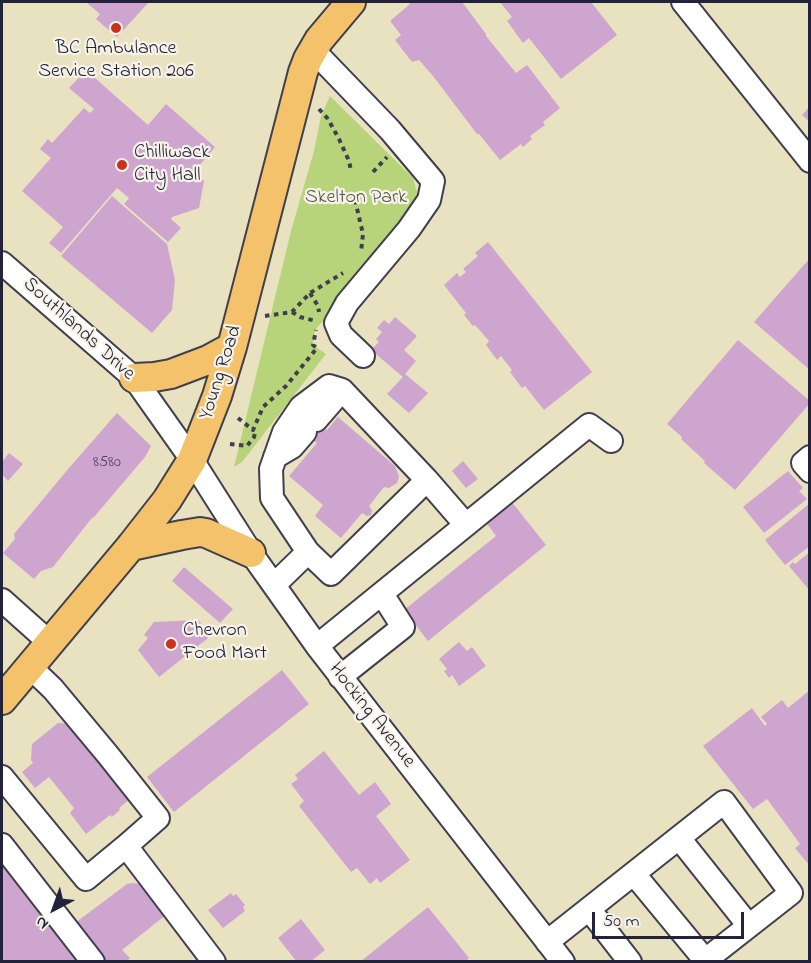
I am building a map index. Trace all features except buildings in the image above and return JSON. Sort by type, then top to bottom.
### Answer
[{"type":"main road","name":"Young Road","points":[[2,700],[131,546],[167,500],[192,460],[217,396],[232,347],[299,85],[313,50],[323,34],[351,2]]},
{"type":"main road","points":[[134,378],[171,374],[208,360],[232,347]]},
{"type":"main road","points":[[131,546],[200,532],[251,554]]},
{"type":"street","points":[[684,2],[810,161]]},
{"type":"street","points":[[313,50],[390,130],[433,181],[429,200],[410,229],[347,303],[336,323],[341,335],[363,356]]},
{"type":"street","name":"Southlands Drive","points":[[2,263],[134,378],[192,460]]},
{"type":"street","points":[[427,480],[331,574],[308,552],[272,498],[271,469],[284,432],[301,407],[329,386],[342,390],[427,480],[466,525]]},
{"type":"street","points":[[275,457],[292,447],[342,390]]},
{"type":"street","points":[[317,646],[589,426],[611,441]]},
{"type":"street","points":[[810,457],[804,464],[810,471]]},
{"type":"street","name":"Hocking Avenue","points":[[192,460],[251,554],[317,646],[563,962]]},
{"type":"street","points":[[274,585],[308,552]]},
{"type":"street","points":[[340,677],[403,627],[382,594]]},
{"type":"street","points":[[2,600],[49,642]]},
{"type":"street","points":[[2,777],[86,879],[158,818],[53,689],[29,666]]},
{"type":"street","points":[[547,942],[724,802],[791,893],[704,961],[634,874]]},
{"type":"street","points":[[679,838],[749,926]]},
{"type":"street","points":[[2,845],[93,962]]},
{"type":"street","points":[[126,846],[214,962]]},
{"type":"street","points":[[589,909],[630,962]]},
{"type":"path","points":[[318,109],[328,119],[339,139],[351,171]]},
{"type":"path","points":[[373,171],[389,154]]},
{"type":"path","points":[[355,200],[363,234],[360,255]]},
{"type":"path","points":[[265,316],[292,312],[310,293],[347,270]]},
{"type":"path","points":[[310,293],[320,314]]},
{"type":"path","points":[[253,429],[263,406],[286,386],[317,348],[313,345],[315,330],[322,322],[300,317],[292,312]]},
{"type":"path","points":[[230,444],[247,446],[254,438],[253,429],[238,418]]},
{"type":"green space","name":"Skelton Park","points":[[330,96],[413,178],[418,196],[364,275],[315,330],[313,345],[326,354],[242,462],[234,467],[291,231],[314,151],[321,116]]},
{"type":"place","name":"BC Ambulance Service Station 206","points":[[116,28]]},
{"type":"place","name":"Chilliwack City Hall","points":[[122,165]]},
{"type":"place","name":"Chevron Food Mart","points":[[171,644]]}]
